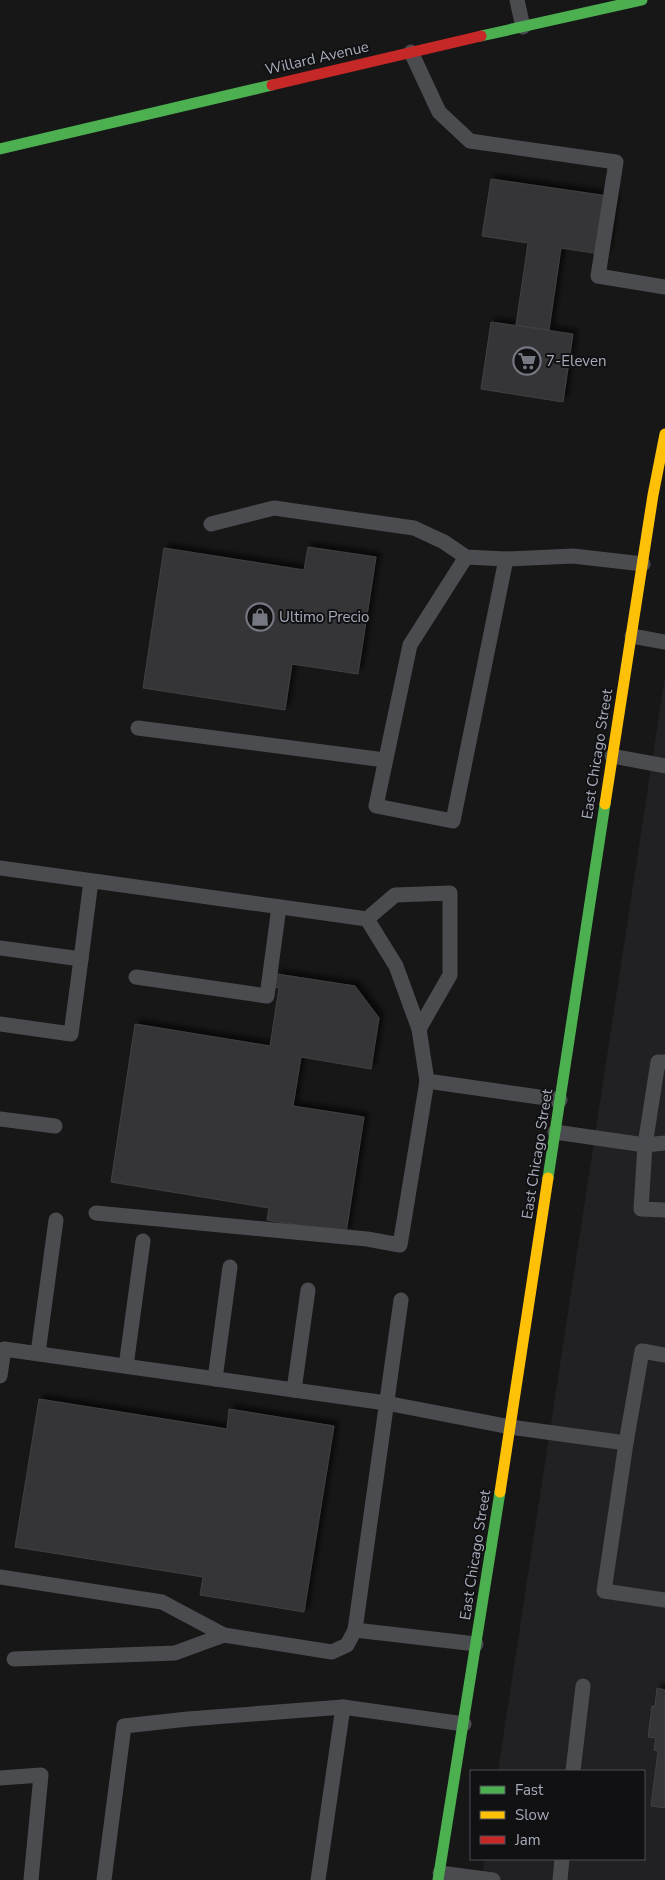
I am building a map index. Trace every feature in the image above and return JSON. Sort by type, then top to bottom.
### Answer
[{"type":"main road","name":"Willard Avenue","points":[[0,149],[411,52],[642,0]]},
{"type":"main road","name":"East Chicago Street","points":[[439,1877],[510,1427],[612,756],[643,564],[659,496],[665,434]]},
{"type":"lane","points":[[517,0],[524,27]]},
{"type":"lane","points":[[411,52],[439,112],[470,141],[616,162],[598,276],[665,287]]},
{"type":"lane","points":[[211,524],[274,508],[414,528],[444,542],[466,557],[506,560],[573,556],[643,564]]},
{"type":"lane","points":[[466,557],[410,645],[376,806],[453,821],[506,560]]},
{"type":"lane","points":[[632,636],[665,642]]},
{"type":"lane","points":[[138,728],[385,760]]},
{"type":"lane","points":[[612,756],[665,766]]},
{"type":"lane","points":[[0,868],[367,919],[395,895],[450,893],[450,975],[419,1028]]},
{"type":"lane","points":[[0,1024],[70,1034],[91,881]]},
{"type":"lane","points":[[136,977],[266,996],[279,907]]},
{"type":"lane","points":[[96,1213],[367,1239],[400,1245],[427,1081],[419,1028],[396,966],[367,919]]},
{"type":"lane","points":[[0,948],[81,959]]},
{"type":"lane","points":[[665,1062],[658,1062],[645,1145],[641,1209],[665,1210]]},
{"type":"lane","points":[[427,1081],[560,1100]]},
{"type":"lane","points":[[0,1119],[55,1126]]},
{"type":"lane","points":[[555,1132],[645,1145],[665,1143]]},
{"type":"lane","points":[[38,1353],[56,1220]]},
{"type":"lane","points":[[126,1366],[143,1242]]},
{"type":"lane","points":[[215,1379],[230,1267]]},
{"type":"lane","points":[[294,1390],[308,1290]]},
{"type":"lane","points":[[0,1577],[162,1602],[224,1635],[332,1652],[347,1645],[355,1630],[401,1300]]},
{"type":"lane","points":[[0,1376],[2,1348],[386,1403],[510,1427],[626,1442]]},
{"type":"lane","points":[[665,1355],[642,1351],[626,1442],[604,1591],[665,1600]]},
{"type":"lane","points":[[355,1630],[476,1644]]},
{"type":"lane","points":[[14,1660],[175,1652],[224,1635]]},
{"type":"lane","points":[[573,1770],[582,1686]]},
{"type":"lane","points":[[318,1880],[344,1707]]},
{"type":"lane","points":[[104,1880],[124,1726],[344,1707],[464,1724]]},
{"type":"lane","points":[[0,1778],[41,1775],[31,1880]]},
{"type":"lane","points":[[560,1880],[562,1860]]},
{"type":"lane","points":[[439,1877],[493,1880]]},
{"type":"shaded area","points":[[665,676],[665,1880],[481,1880],[485,1860],[645,1860],[645,1770],[498,1770]]},
{"type":"building","name":"7-Eleven","points":[[491,179],[615,197],[606,255],[561,248],[549,330],[516,325],[528,243],[482,236]]},
{"type":"building","name":"7-Eleven","points":[[491,322],[573,334],[563,402],[481,389]]},
{"type":"building","name":"Ultimo Precio","points":[[308,547],[376,557],[358,674],[292,664],[285,710],[143,688],[164,548],[304,570]]},
{"type":"building","points":[[277,974],[355,986],[379,1018],[371,1069],[301,1057],[293,1106],[364,1117],[346,1233],[267,1220],[269,1208],[111,1182],[135,1024],[270,1046],[279,988],[275,987]]},
{"type":"building","points":[[39,1399],[227,1429],[229,1409],[334,1426],[304,1612],[200,1595],[203,1577],[15,1547]]},
{"type":"building","points":[[657,1688],[665,1690],[665,1808],[651,1806],[658,1751],[654,1750],[656,1738],[648,1737],[652,1706],[655,1706]]},
{"type":"traffic: fast","points":[[481,36],[642,0]]},
{"type":"traffic: fast","points":[[0,149],[272,85]]},
{"type":"traffic: fast","points":[[548,1178],[605,804]]},
{"type":"traffic: fast","points":[[438,1880],[500,1492]]},
{"type":"traffic: slow","points":[[605,804],[653,495],[665,434]]},
{"type":"traffic: slow","points":[[500,1492],[548,1178]]},
{"type":"traffic: jam","points":[[272,85],[481,36]]},
{"type":"place","name":"7-Eleven","points":[[527,361]]},
{"type":"place","name":"Ultimo Precio","points":[[260,617]]}]
